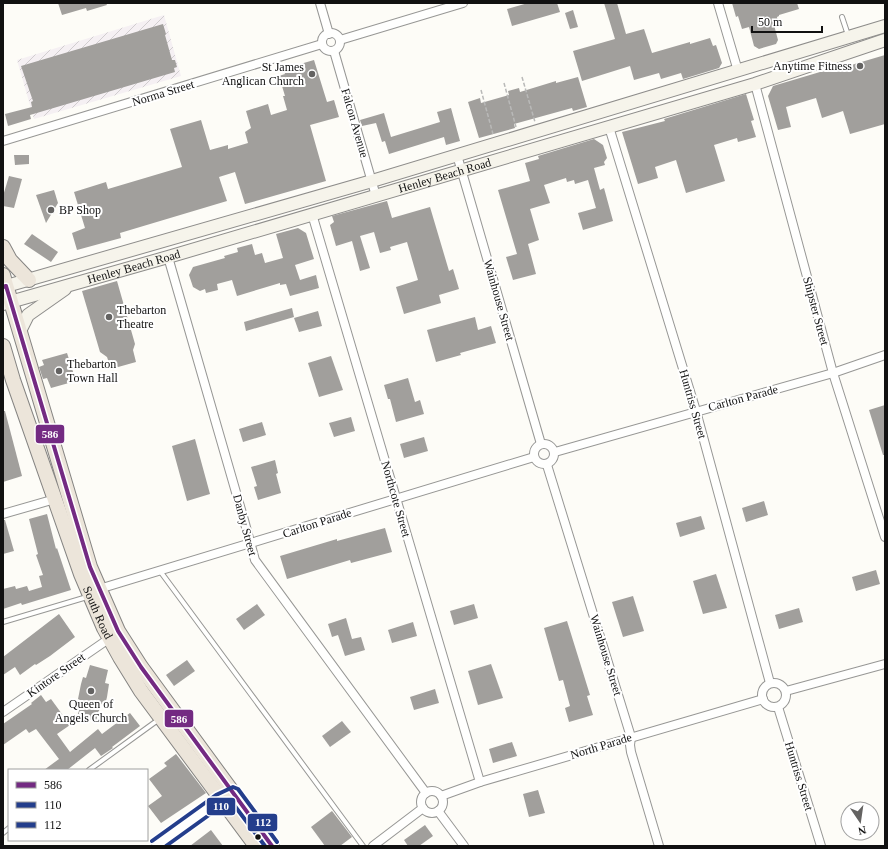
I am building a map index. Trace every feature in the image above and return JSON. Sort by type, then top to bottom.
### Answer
[{"type":"highway","points":[[3,246],[10,260],[29,280]]},
{"type":"highway","name":"South Road","points":[[4,283],[7,302],[20,331],[62,497]]},
{"type":"highway","name":"South Road","points":[[3,346],[5,357],[62,497],[110,638],[132,677],[161,718],[227,796],[272,846]]},
{"type":"highway","name":"South Road","points":[[94,593],[130,651],[227,796],[256,846]]},
{"type":"main road","name":"Henley Beach Road","points":[[4,283],[29,280],[372,181],[885,26]]},
{"type":"main road","name":"Henley Beach Road","points":[[7,302],[168,257],[755,84],[885,40]]},
{"type":"main road","points":[[20,331],[28,315],[72,284]]},
{"type":"street","points":[[320,3],[329,34]]},
{"type":"street","points":[[340,40],[464,3]]},
{"type":"street","points":[[718,3],[738,71]]},
{"type":"street","points":[[329,34],[334,34],[340,40],[340,45],[334,51],[326,49],[322,44],[324,37],[329,34]]},
{"type":"street","name":"Norma Street","points":[[3,141],[322,44]]},
{"type":"street","name":"Falcon Avenue","points":[[334,51],[376,196]]},
{"type":"street","name":"Shipster Street","points":[[755,84],[833,373],[885,536]]},
{"type":"street","name":"Huntriss Street","points":[[609,127],[696,411],[770,683]]},
{"type":"street","name":"Wainhouse Street","points":[[457,156],[541,444]]},
{"type":"street","name":"Northcote Street","points":[[312,214],[480,782]]},
{"type":"street","name":"Danby Street","points":[[168,257],[255,560],[426,793]]},
{"type":"street","name":"Carlton Parade","points":[[555,452],[833,373],[885,355]]},
{"type":"street","points":[[541,444],[547,444],[552,447],[555,452],[555,458],[547,465],[542,465],[537,462],[534,457],[534,452],[541,444]]},
{"type":"street","name":"Carlton Parade","points":[[94,593],[396,498],[534,457]]},
{"type":"street","name":"Wainhouse Street","points":[[547,465],[632,737],[630,745],[659,846]]},
{"type":"street","points":[[3,514],[62,497]]},
{"type":"street","name":"Kintore Street","points":[[3,712],[110,638]]},
{"type":"street","points":[[786,691],[885,664]]},
{"type":"street","points":[[770,683],[777,683],[783,686],[786,691],[784,702],[778,706],[773,707],[766,704],[763,699],[762,693],[765,686],[770,683]]},
{"type":"street","name":"North Parade","points":[[441,796],[480,782],[763,699]]},
{"type":"street","name":"Huntriss Street","points":[[778,706],[821,846]]},
{"type":"street","points":[[433,791],[441,796],[443,802],[438,811],[428,812],[423,808],[422,800],[426,793],[433,791]]},
{"type":"street","points":[[156,846],[227,796]]},
{"type":"street","points":[[373,846],[423,808]]},
{"type":"street","points":[[438,811],[464,846]]},
{"type":"lane","points":[[842,17],[849,36]]},
{"type":"lane","points":[[160,571],[363,846]]},
{"type":"lane","points":[[3,622],[94,593]]},
{"type":"lane","points":[[90,769],[161,718]]},
{"type":"path","points":[[522,78],[535,124]]},
{"type":"path","points":[[504,83],[517,129]]},
{"type":"path","points":[[481,90],[494,136]]},
{"type":"shaded area","points":[[164,15],[181,76],[34,119],[17,60]]},
{"type":"building","points":[[58,3],[106,3],[107,5],[87,11],[86,8],[62,15]]},
{"type":"building","points":[[528,3],[557,3],[560,12],[512,26],[507,9]]},
{"type":"building","points":[[604,3],[617,3],[626,34],[644,29],[652,53],[710,38],[713,46],[716,45],[722,63],[719,68],[683,79],[681,73],[661,79],[659,73],[634,80],[630,66],[582,81],[573,51],[615,39]]},
{"type":"building","points":[[732,3],[797,3],[799,9],[777,17],[778,24],[774,25],[778,40],[776,44],[759,49],[754,46],[749,27],[742,29],[738,16],[736,17]]},
{"type":"building","points":[[573,10],[578,27],[570,29],[565,13]]},
{"type":"building","points":[[163,24],[172,60],[175,60],[177,67],[174,68],[175,72],[30,115],[31,119],[8,126],[5,114],[32,107],[31,102],[33,101],[21,66]]},
{"type":"building","points":[[885,55],[885,124],[850,134],[843,111],[822,118],[816,98],[786,107],[791,127],[778,130],[768,96],[773,86]]},
{"type":"building","points":[[314,60],[327,102],[334,100],[339,117],[310,125],[326,181],[245,204],[235,172],[219,177],[227,201],[120,233],[121,238],[77,250],[72,233],[85,228],[74,192],[106,182],[108,189],[182,167],[170,129],[201,120],[210,150],[228,145],[228,149],[248,143],[245,132],[251,128],[246,111],[268,104],[271,115],[287,110],[283,96],[285,96],[279,76],[285,74],[283,69]]},
{"type":"building","points":[[578,77],[587,107],[573,111],[572,108],[514,124],[515,128],[479,138],[468,102],[480,98],[481,103],[509,95],[508,91],[519,88],[520,92],[556,81],[556,83]]},
{"type":"building","points":[[746,94],[754,120],[751,121],[756,137],[738,142],[737,138],[714,145],[725,181],[686,193],[676,160],[655,167],[658,178],[638,184],[622,132],[665,121],[664,119]]},
{"type":"building","points":[[451,108],[460,141],[446,145],[444,137],[389,154],[385,141],[382,142],[376,123],[362,126],[360,120],[384,113],[391,137],[440,122],[437,112]]},
{"type":"building","points":[[594,139],[603,145],[607,158],[604,162],[605,165],[594,168],[600,190],[604,188],[613,221],[583,230],[578,213],[596,208],[588,180],[575,184],[574,180],[567,182],[566,178],[544,185],[550,203],[530,209],[539,240],[528,244],[536,274],[513,280],[506,257],[517,254],[498,190],[530,181],[525,163],[539,159],[538,156]]},
{"type":"building","points":[[14,155],[29,155],[29,164],[15,165]]},
{"type":"building","points":[[9,176],[22,179],[14,208],[3,206],[3,196]]},
{"type":"building","name":"BP Shop","points":[[54,190],[58,203],[46,223],[36,195]]},
{"type":"building","points":[[387,201],[392,218],[430,207],[449,271],[453,269],[459,289],[439,295],[441,303],[404,314],[396,287],[418,280],[407,242],[390,247],[391,250],[380,253],[374,232],[360,236],[370,268],[360,271],[352,241],[336,246],[330,225],[334,222],[332,216]]},
{"type":"building","points":[[298,228],[306,233],[314,259],[295,265],[300,280],[316,275],[319,288],[290,296],[286,284],[280,285],[280,283],[237,296],[232,280],[217,284],[218,290],[206,293],[205,289],[200,291],[193,287],[189,275],[193,267],[225,258],[224,256],[238,252],[237,248],[252,244],[255,255],[262,253],[265,263],[283,258],[276,234]]},
{"type":"building","points":[[32,234],[58,252],[51,262],[24,244]]},
{"type":"building","name":"Thebarton Theatre","points":[[117,281],[135,344],[133,350],[136,362],[111,369],[107,357],[100,352],[82,291]]},
{"type":"building","points":[[292,308],[294,317],[246,331],[244,322]]},
{"type":"building","points":[[318,311],[322,326],[299,332],[294,318]]},
{"type":"building","points":[[475,317],[478,330],[491,326],[496,343],[460,353],[461,355],[436,362],[427,330]]},
{"type":"building","points":[[67,353],[76,381],[51,388],[47,378],[43,379],[39,367],[44,365],[42,360]]},
{"type":"building","points":[[331,356],[343,390],[319,397],[308,363]]},
{"type":"building","points":[[408,378],[415,402],[420,400],[424,414],[396,422],[390,399],[388,399],[384,385]]},
{"type":"building","points":[[885,405],[885,455],[883,455],[869,410]]},
{"type":"building","points":[[3,411],[5,411],[22,476],[3,482]]},
{"type":"building","points":[[351,417],[355,431],[334,437],[329,423]]},
{"type":"building","points":[[262,422],[266,435],[243,442],[239,429]]},
{"type":"building","points":[[424,437],[428,451],[404,458],[400,444]]},
{"type":"building","points":[[195,439],[210,494],[187,501],[172,446]]},
{"type":"building","points":[[275,460],[278,473],[276,474],[281,493],[258,500],[254,487],[257,486],[251,467]]},
{"type":"building","points":[[764,501],[768,515],[746,522],[742,508]]},
{"type":"building","points":[[47,514],[56,549],[57,548],[71,590],[22,605],[21,603],[3,609],[3,589],[15,586],[16,589],[27,586],[29,591],[42,587],[39,576],[43,575],[36,555],[38,554],[29,519]]},
{"type":"building","points":[[701,516],[705,529],[680,537],[676,523]]},
{"type":"building","points":[[3,520],[5,520],[14,551],[3,554]]},
{"type":"building","points":[[385,528],[392,552],[351,563],[350,560],[287,579],[280,556],[337,539],[337,541]]},
{"type":"building","points":[[876,570],[880,584],[856,591],[852,577]]},
{"type":"building","points":[[716,574],[727,608],[703,614],[693,581]]},
{"type":"building","points":[[633,596],[644,631],[623,637],[612,602]]},
{"type":"building","points":[[257,604],[265,615],[244,630],[236,619]]},
{"type":"building","points":[[474,604],[478,618],[454,625],[450,611]]},
{"type":"building","points":[[799,608],[803,622],[779,629],[775,615]]},
{"type":"building","points":[[59,614],[75,637],[50,656],[36,665],[35,664],[20,675],[15,667],[3,675],[3,657]]},
{"type":"building","points":[[346,618],[352,639],[361,637],[365,650],[345,656],[338,635],[332,637],[328,624]]},
{"type":"building","points":[[567,621],[590,695],[587,696],[593,715],[569,722],[565,708],[570,706],[563,680],[559,681],[544,628]]},
{"type":"building","points":[[413,622],[417,636],[392,643],[388,630]]},
{"type":"building","points":[[187,660],[195,671],[174,686],[166,675]]},
{"type":"building","points":[[491,664],[503,698],[478,705],[468,671]]},
{"type":"building","points":[[90,665],[108,670],[105,683],[109,684],[107,697],[105,705],[101,704],[96,721],[77,717],[82,701],[78,699],[81,684],[83,677],[86,678]]},
{"type":"building","points":[[435,689],[439,703],[414,710],[410,697]]},
{"type":"building","points":[[41,695],[46,702],[51,699],[70,725],[57,734],[70,752],[98,729],[102,734],[130,713],[140,726],[101,756],[95,748],[68,769],[45,769],[59,759],[36,729],[29,733],[26,729],[3,745],[3,724],[32,704],[31,703]]},
{"type":"building","points":[[342,721],[351,732],[330,747],[322,736]]},
{"type":"building","points":[[512,742],[517,756],[493,763],[489,749]]},
{"type":"building","points":[[176,754],[206,793],[161,823],[148,806],[162,796],[149,779],[167,766],[164,763]]},
{"type":"building","points":[[538,790],[545,813],[529,817],[523,794]]},
{"type":"building","points":[[332,811],[352,837],[340,846],[325,846],[311,827]]},
{"type":"building","points":[[425,825],[433,836],[419,846],[408,846],[404,840]]},
{"type":"building","points":[[211,830],[223,846],[190,846]]},
{"type":"transit line","name":"586","points":[[3,287],[6,286],[90,567],[118,631],[141,667],[272,846]]},
{"type":"transit line","name":"112","points":[[152,841],[216,795],[233,787],[238,789],[277,842]]},
{"type":"transit line","name":"110","points":[[166,846],[223,805],[231,801],[265,846]]},
{"type":"place","name":"Anytime Fitness","points":[[860,66]]},
{"type":"place","name":"St James Anglican Church","points":[[312,74]]},
{"type":"place","name":"BP Shop","points":[[51,210]]},
{"type":"place","name":"Thebarton Theatre","points":[[109,317]]},
{"type":"place","name":"Thebarton Town Hall","points":[[59,371]]},
{"type":"place","name":"Queen of Angels Church","points":[[91,691]]}]
